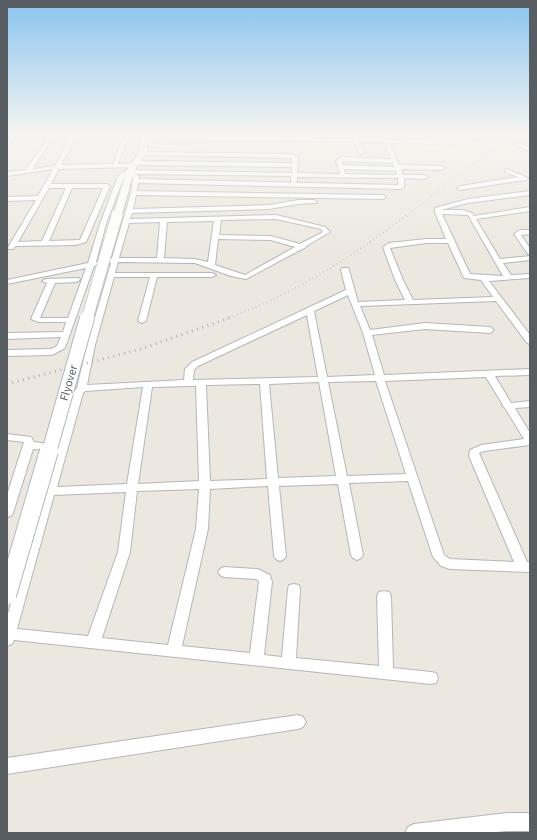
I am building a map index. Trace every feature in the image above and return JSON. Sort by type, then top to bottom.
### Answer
[{"type":"main road","name":"Flyover","points":[[7,595],[132,188],[133,174]]},
{"type":"street","points":[[47,186],[107,186],[83,242],[45,243],[11,247],[53,174]]},
{"type":"street","points":[[7,353],[56,351],[61,348],[91,265],[103,224],[121,176],[124,174]]},
{"type":"street","points":[[136,174],[128,211],[90,345],[82,388],[78,393],[8,637],[93,642],[431,678]]},
{"type":"street","points":[[219,194],[225,174]]},
{"type":"street","points":[[267,174],[425,177]]},
{"type":"street","points":[[515,174],[527,179]]},
{"type":"street","points":[[293,195],[295,175]]},
{"type":"street","points":[[365,176],[368,200]]},
{"type":"street","points":[[132,188],[223,183],[401,187],[401,177]]},
{"type":"street","points":[[460,188],[527,179]]},
{"type":"street","points":[[45,243],[70,186]]},
{"type":"street","points":[[132,188],[219,194],[293,195],[368,200]]},
{"type":"street","points":[[530,193],[438,208],[438,212],[450,241],[466,274],[472,277],[483,278],[527,277],[530,286]]},
{"type":"street","points":[[128,211],[269,207],[303,202],[368,200],[383,197]]},
{"type":"street","points":[[7,199],[39,198]]},
{"type":"street","points":[[473,218],[530,209]]},
{"type":"street","points":[[438,212],[466,212],[473,218],[508,277]]},
{"type":"street","points":[[10,282],[114,260],[195,261],[211,265],[237,276],[246,277],[327,232],[326,230],[276,217],[125,220]]},
{"type":"street","points":[[211,265],[218,218]]},
{"type":"street","points":[[160,260],[164,220]]},
{"type":"street","points":[[530,232],[520,232],[517,234],[530,253]]},
{"type":"street","points":[[215,238],[266,237],[302,247]]},
{"type":"street","points":[[410,301],[399,280],[386,247],[389,245],[422,241],[450,241]]},
{"type":"street","points":[[498,260],[530,258]]},
{"type":"street","points":[[345,270],[350,291],[367,333],[380,378],[439,557],[442,561],[450,564],[526,567],[474,456],[474,452],[481,448],[530,442],[489,374]]},
{"type":"street","points":[[110,275],[212,275]]},
{"type":"street","points":[[142,321],[154,275]]},
{"type":"street","points":[[483,278],[530,341]]},
{"type":"street","points":[[52,280],[35,319],[71,320]]},
{"type":"street","points":[[10,282],[76,280]]},
{"type":"street","points":[[188,383],[190,369],[196,364],[350,291]]},
{"type":"street","points":[[356,304],[499,298]]},
{"type":"street","points":[[310,311],[357,555]]},
{"type":"street","points":[[367,333],[425,326],[490,330]]},
{"type":"street","points":[[7,336],[66,334]]},
{"type":"street","points":[[82,388],[201,382],[324,380],[530,372]]},
{"type":"street","points":[[264,381],[280,556]]},
{"type":"street","points":[[174,651],[202,529],[205,484],[201,382]]},
{"type":"street","points":[[93,642],[124,552],[148,384]]},
{"type":"street","points":[[507,406],[530,404]]},
{"type":"street","points":[[7,437],[27,438],[29,445],[7,513]]},
{"type":"street","points":[[29,445],[62,448]]},
{"type":"street","points":[[49,491],[274,481],[412,477]]},
{"type":"street","points":[[224,572],[258,574],[265,578],[266,582],[256,660]]},
{"type":"street","points":[[289,664],[294,589]]},
{"type":"street","points":[[384,596],[386,673]]},
{"type":"street","points":[[7,766],[298,722]]},
{"type":"street","points":[[414,833],[507,822],[530,822]]},
{"type":"railway","points":[[406,216],[460,174]]},
{"type":"railway","points":[[226,319],[275,298],[321,274],[365,246],[407,215]]},
{"type":"railway","points":[[7,384],[141,349],[229,318]]}]
